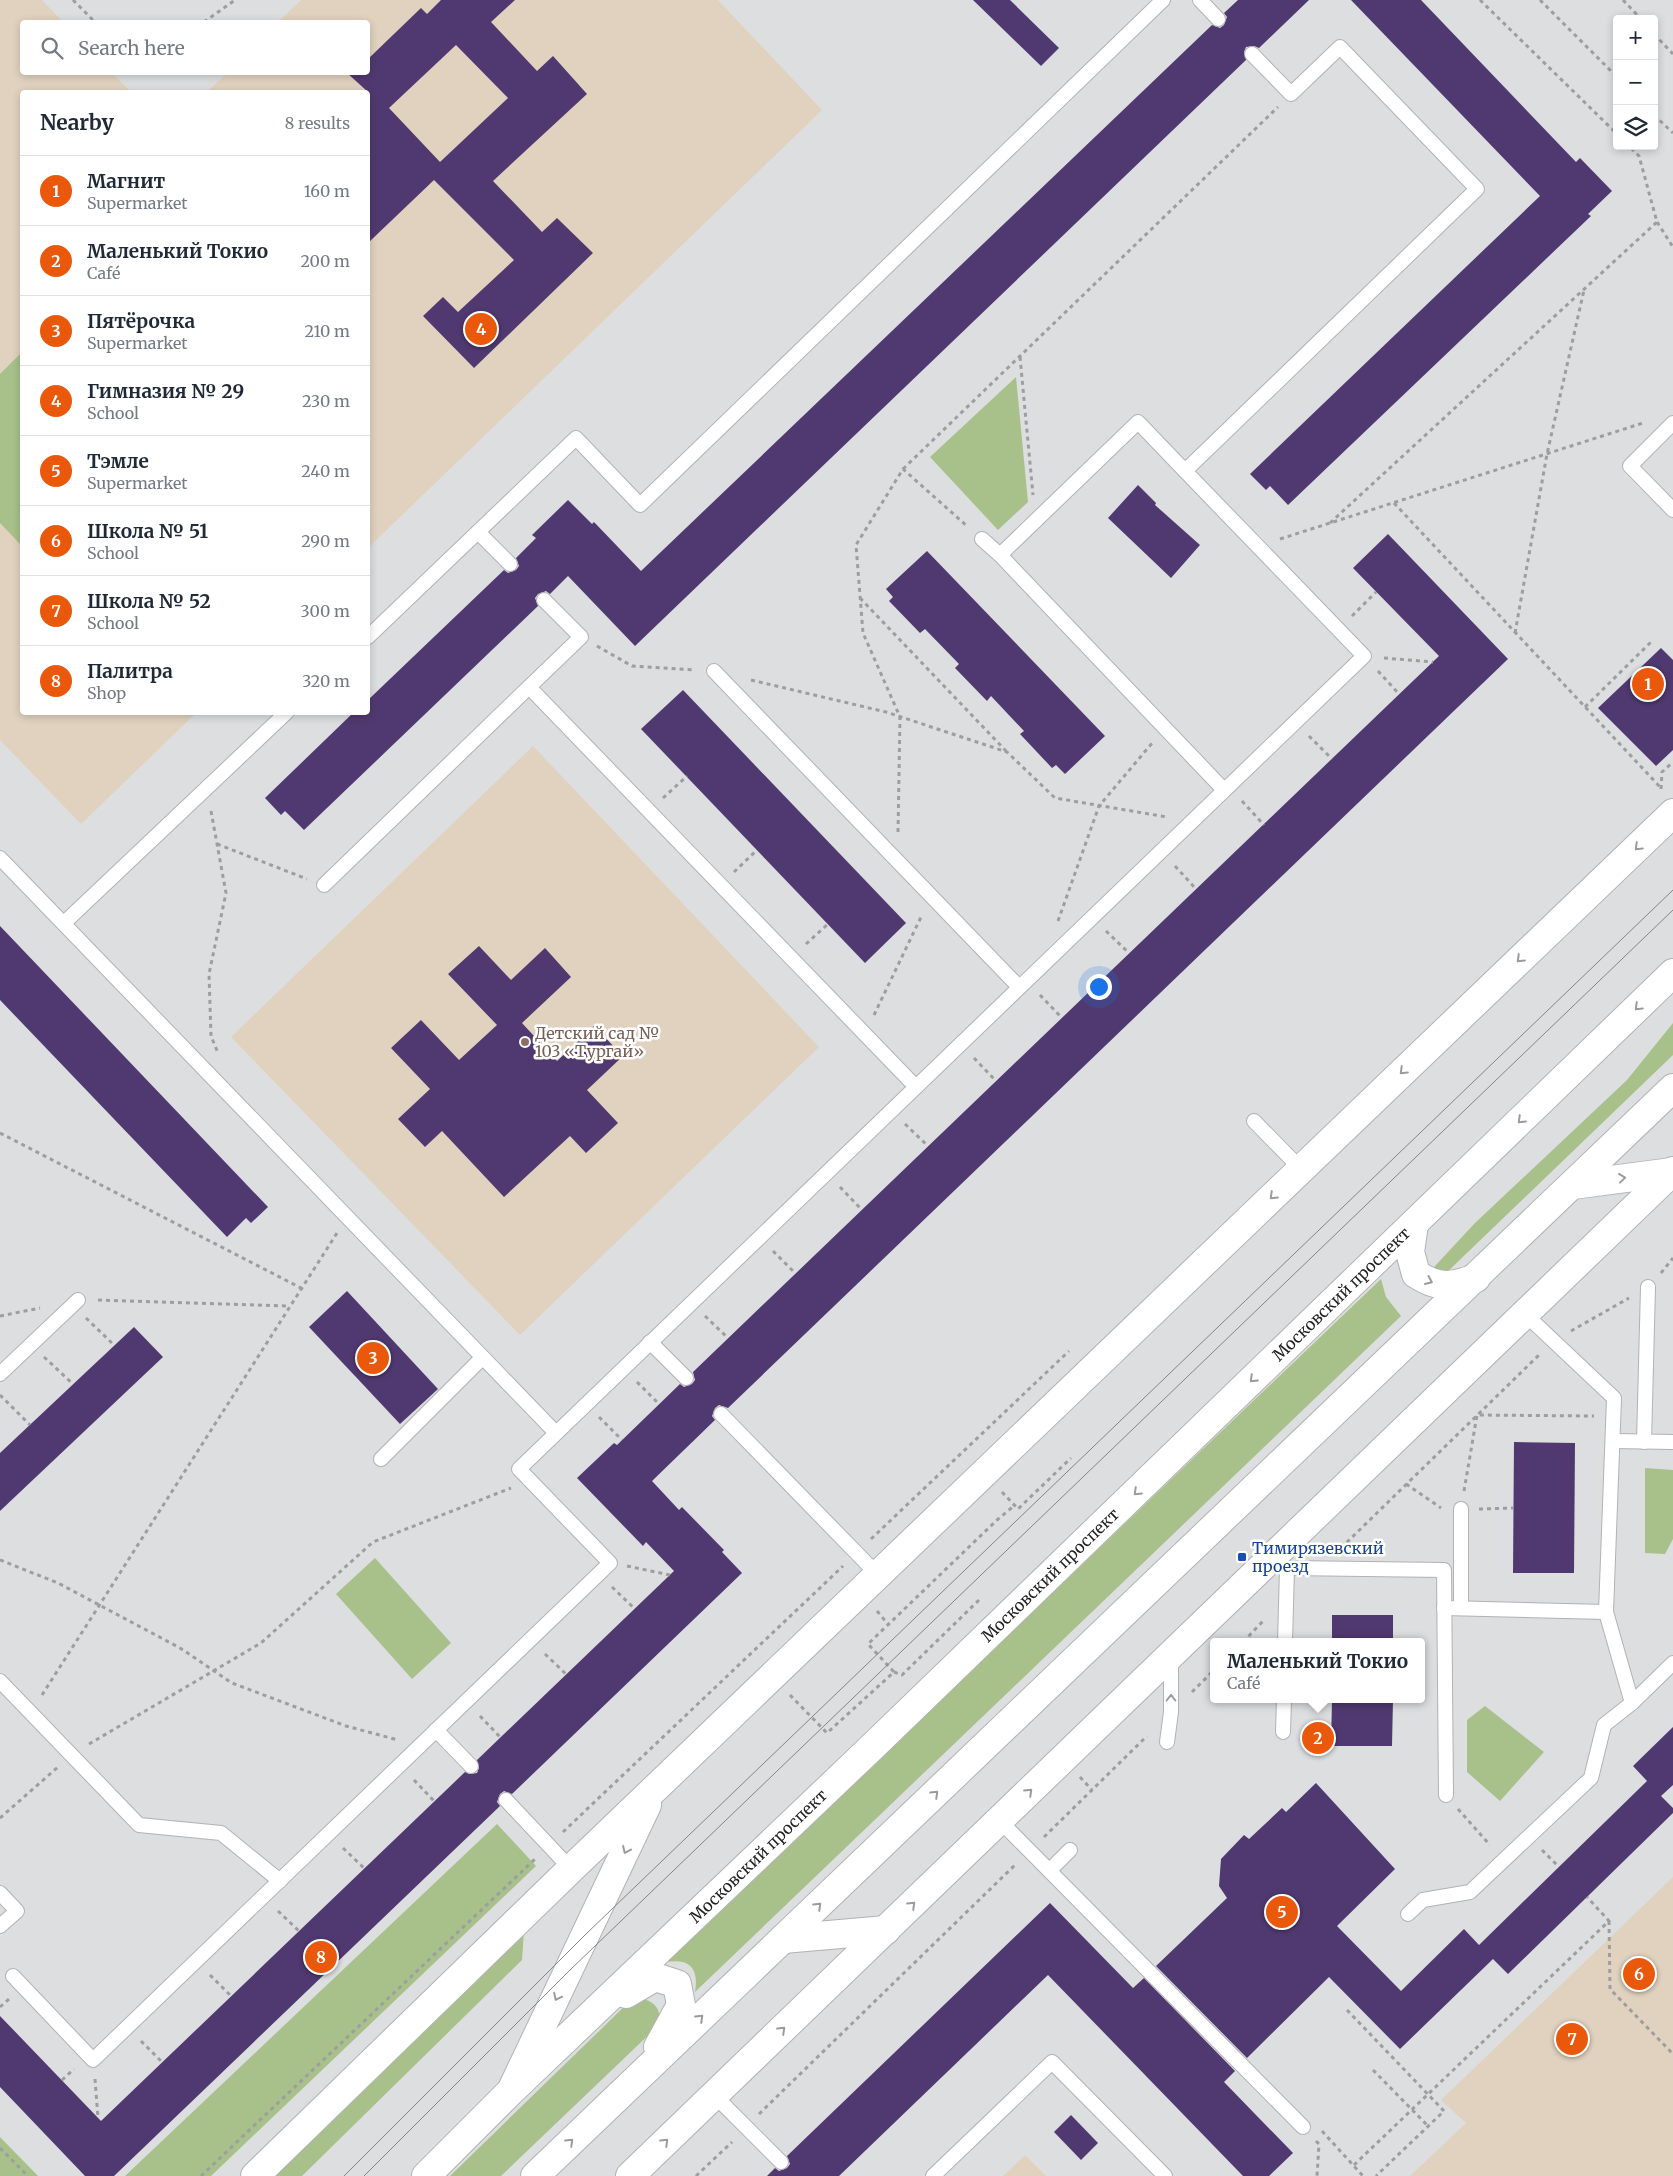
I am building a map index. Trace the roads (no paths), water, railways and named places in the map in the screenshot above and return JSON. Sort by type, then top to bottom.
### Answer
[{"type":"street","points":[[255,2176],[571,1869],[1301,1169],[1664,804]]},
{"type":"street","name":"Московский проспект","points":[[426,2176],[1673,973]]},
{"type":"street","points":[[535,2176],[1673,1088]]},
{"type":"street","points":[[1573,1184],[1673,1172]]},
{"type":"street","points":[[630,2176],[1171,1654],[1277,1565],[1525,1314],[1673,1172]]},
{"type":"street","points":[[1414,1224],[1410,1252],[1416,1274],[1432,1284],[1454,1286],[1476,1278]]},
{"type":"street","points":[[512,2091],[654,1790]]},
{"type":"street","points":[[783,1939],[886,1930]]},
{"type":"street","points":[[592,2015],[655,1977],[677,1984],[681,2005],[643,2072]]},
{"type":"lane","points":[[370,635],[576,438],[640,505],[1163,0]]},
{"type":"lane","points":[[1200,0],[1218,19]]},
{"type":"lane","points":[[1185,471],[1477,189],[1340,47],[1291,94],[1252,54]]},
{"type":"lane","points":[[12,1976],[93,2060],[610,1563],[519,1469],[1364,656],[1138,422],[1000,555]]},
{"type":"lane","points":[[1673,422],[1630,466],[1673,510]]},
{"type":"lane","points":[[478,532],[510,564]]},
{"type":"lane","points":[[982,539],[1000,555],[1165,728],[1226,788]]},
{"type":"lane","points":[[324,885],[581,637],[544,600]]},
{"type":"lane","points":[[714,671],[931,896],[1022,984]]},
{"type":"lane","points":[[530,687],[916,1087]]},
{"type":"lane","points":[[64,924],[284,715]]},
{"type":"lane","points":[[0,858],[556,1433]]},
{"type":"lane","points":[[1254,1121],[1301,1169]]},
{"type":"lane","points":[[1644,1442],[1648,1287]]},
{"type":"lane","points":[[0,1374],[75,1302]]},
{"type":"lane","points":[[1525,1314],[1614,1398],[1614,1441],[1606,1612],[1632,1703]]},
{"type":"lane","points":[[650,1342],[686,1378]]},
{"type":"lane","points":[[381,1460],[482,1358]]},
{"type":"lane","points":[[721,1414],[878,1575]]},
{"type":"lane","points":[[1614,1441],[1673,1442]]},
{"type":"lane","points":[[1461,1509],[1461,1608]]},
{"type":"lane","points":[[1285,1638],[1286,1599],[1277,1565],[1321,1568],[1444,1570],[1446,1795]]},
{"type":"lane","points":[[1444,1608],[1606,1612]]},
{"type":"lane","points":[[1167,1742],[1171,1712],[1171,1654]]},
{"type":"lane","points":[[1408,1914],[1423,1900],[1470,1892],[1591,1778],[1604,1725],[1632,1703],[1673,1663]]},
{"type":"lane","points":[[0,1681],[139,1824],[221,1833],[280,1881]]},
{"type":"lane","points":[[1283,1732],[1284,1703]]},
{"type":"lane","points":[[436,1730],[471,1766]]},
{"type":"lane","points":[[506,1800],[571,1869]]},
{"type":"lane","points":[[999,1820],[1303,2128]]},
{"type":"lane","points":[[1050,1870],[1070,1850]]},
{"type":"lane","points":[[0,1893],[17,1911],[0,1926]]},
{"type":"lane","points":[[933,2176],[1052,2062],[1165,2176]]},
{"type":"lane","points":[[714,2095],[781,2162]]},
{"type":"tram line","points":[[344,2176],[586,1934],[1673,890]]},
{"type":"tram line","points":[[364,2176],[570,1970],[1673,910]]},
{"type":"place","name":"Гимназия № 29","points":[[481,329]]},
{"type":"place","name":"Магнит","points":[[1648,684]]},
{"type":"place","name":"Детский сад № 103 «Тургай»","points":[[525,1042]]},
{"type":"place","name":"Пятёрочка","points":[[373,1358]]},
{"type":"place","name":"Тимирязевский проезд","points":[[1242,1557]]},
{"type":"place","name":"Маленький Токио","points":[[1318,1738]]},
{"type":"place","name":"Тэмле","points":[[1282,1912]]},
{"type":"place","name":"Палитра","points":[[321,1957]]},
{"type":"place","name":"Школа № 51","points":[[1639,1974]]},
{"type":"place","name":"Школа № 52","points":[[1572,2039]]}]
